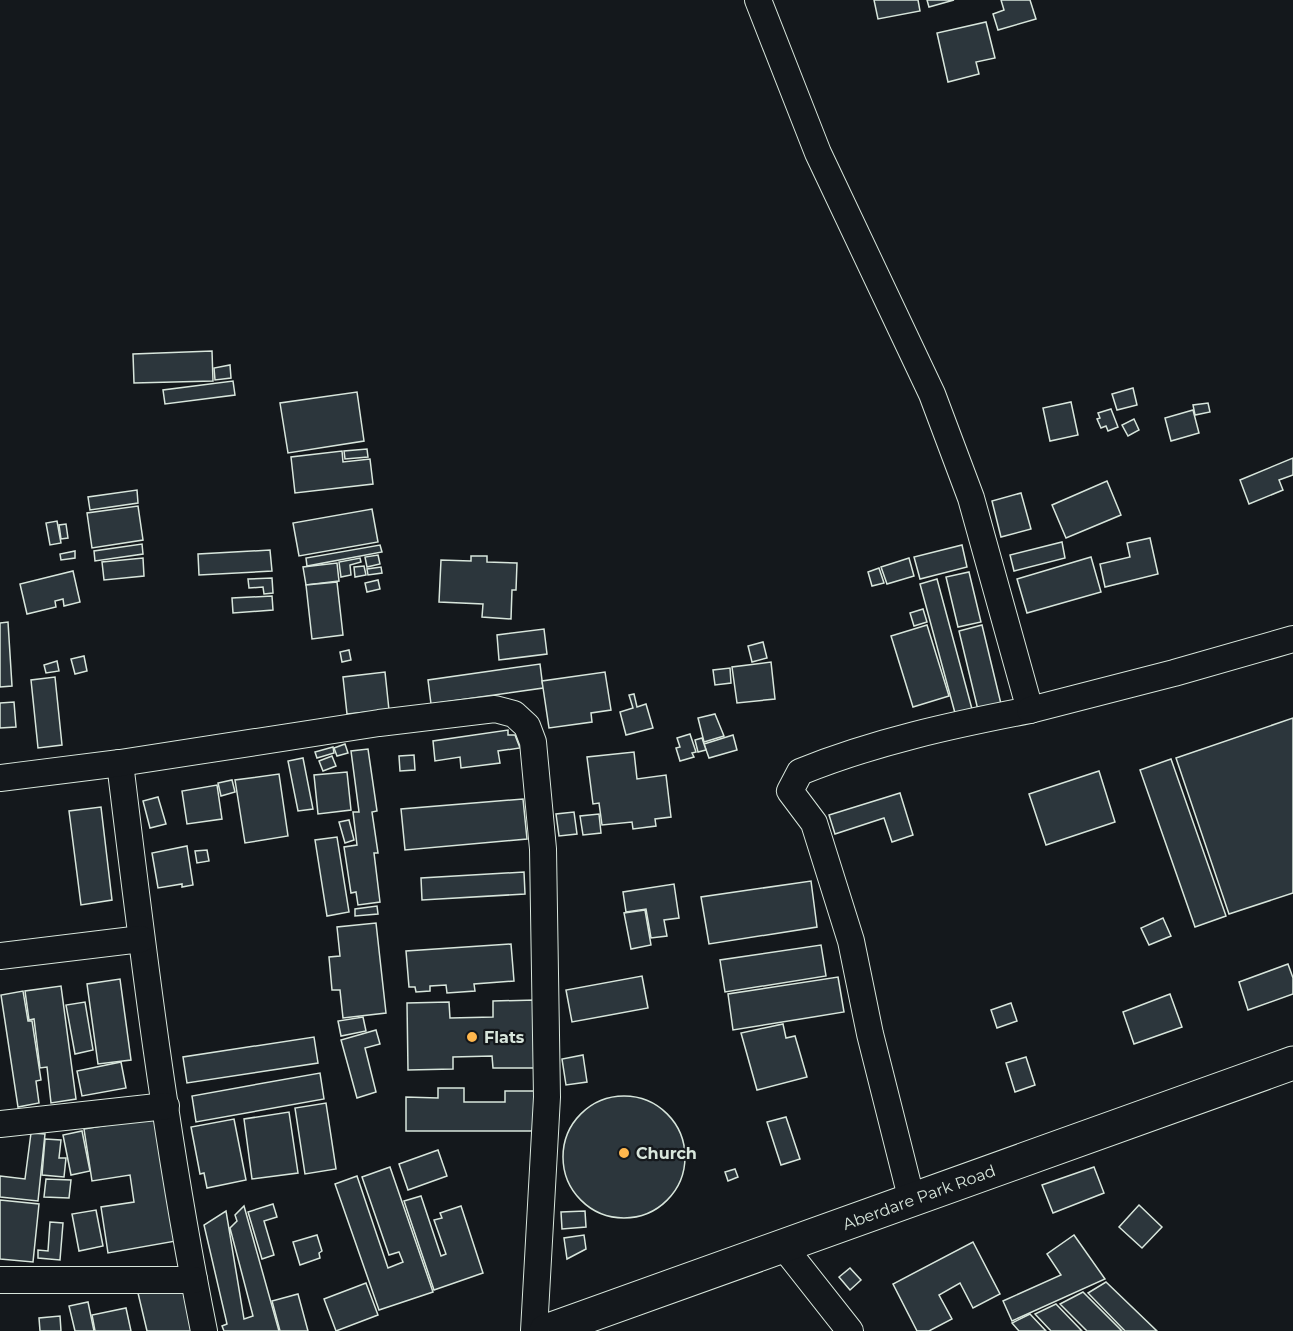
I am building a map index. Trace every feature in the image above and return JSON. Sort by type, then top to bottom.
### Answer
[{"type":"street","points":[[758,0],[818,153],[932,394],[971,498],[1030,710]]},
{"type":"street","points":[[912,1201],[870,1034],[851,940],[814,823],[790,791],[800,772],[833,759],[958,724],[1030,710],[1174,673],[1293,639]]},
{"type":"street","points":[[0,778],[120,763],[379,723],[495,709],[514,714],[527,726],[533,742],[543,849],[547,1097],[534,1331]]},
{"type":"street","points":[[120,763],[141,939],[166,1106],[204,1331]]},
{"type":"street","points":[[0,956],[141,939]]},
{"type":"street","name":"Aberdare Park Road","points":[[546,1331],[1293,1063]]},
{"type":"street","points":[[0,1124],[166,1106]]},
{"type":"street","points":[[783,1246],[850,1331]]},
{"type":"street","points":[[0,1280],[194,1280]]},
{"type":"building","points":[[874,0],[918,0],[920,11],[878,19]]},
{"type":"building","points":[[927,0],[954,0],[929,7]]},
{"type":"building","points":[[1001,0],[1030,0],[1036,19],[998,30],[993,14],[1004,10]]},
{"type":"building","points":[[986,22],[995,58],[976,62],[979,74],[948,82],[937,33]]},
{"type":"building","points":[[212,351],[213,381],[134,383],[133,354]]},
{"type":"building","points":[[230,365],[231,378],[215,380],[214,368]]},
{"type":"building","points":[[233,381],[235,395],[165,404],[163,390]]},
{"type":"building","points":[[1133,388],[1137,405],[1117,410],[1112,394]]},
{"type":"building","points":[[357,392],[364,441],[288,453],[280,403]]},
{"type":"building","points":[[1071,402],[1078,435],[1050,441],[1043,408]]},
{"type":"building","points":[[1208,403],[1210,412],[1195,415],[1193,405]]},
{"type":"building","points":[[1111,409],[1118,427],[1108,431],[1106,426],[1101,428],[1097,419],[1100,418],[1098,413]]},
{"type":"building","points":[[1193,410],[1199,433],[1171,441],[1165,418]]},
{"type":"building","points":[[1134,419],[1139,430],[1128,436],[1122,425]]},
{"type":"building","points":[[367,449],[368,457],[345,459],[344,451]]},
{"type":"building","points":[[342,451],[343,462],[370,459],[373,484],[295,493],[291,457]]},
{"type":"building","points":[[1293,458],[1293,475],[1279,480],[1283,490],[1249,504],[1240,480]]},
{"type":"building","points":[[1107,481],[1121,515],[1066,538],[1052,505]]},
{"type":"building","points":[[137,490],[138,503],[90,510],[88,497]]},
{"type":"building","points":[[1021,493],[1031,529],[1001,537],[992,501]]},
{"type":"building","points":[[138,506],[143,540],[92,548],[87,513]]},
{"type":"building","points":[[372,509],[378,542],[299,556],[293,523]]},
{"type":"building","points":[[57,521],[61,543],[50,545],[46,523]]},
{"type":"building","points":[[66,524],[68,538],[61,539],[59,525]]},
{"type":"building","points":[[1150,538],[1158,574],[1105,587],[1100,564],[1130,557],[1127,543]]},
{"type":"building","points":[[1062,542],[1065,558],[1014,571],[1010,555]]},
{"type":"building","points":[[142,544],[143,554],[95,561],[94,551]]},
{"type":"building","points":[[380,545],[382,552],[307,566],[306,558]]},
{"type":"building","points":[[962,545],[967,567],[920,579],[914,557]]},
{"type":"building","points":[[270,550],[272,571],[199,575],[198,554]]},
{"type":"building","points":[[75,551],[75,558],[61,560],[60,554]]},
{"type":"building","points":[[378,555],[380,564],[367,567],[365,557]]},
{"type":"building","points":[[471,556],[487,556],[487,562],[517,563],[516,590],[512,590],[511,619],[482,617],[483,604],[439,602],[441,560],[471,561]]},
{"type":"building","points":[[1091,557],[1101,592],[1027,613],[1017,579]]},
{"type":"building","points":[[143,558],[144,576],[104,580],[102,562]]},
{"type":"building","points":[[360,558],[361,562],[350,565],[351,575],[341,577],[339,562]]},
{"type":"building","points":[[909,558],[914,576],[887,584],[881,567]]},
{"type":"building","points":[[337,563],[339,581],[306,585],[303,567]]},
{"type":"building","points":[[364,566],[366,575],[355,577],[354,567]]},
{"type":"building","points":[[381,567],[382,573],[368,575],[367,569]]},
{"type":"building","points":[[879,568],[884,583],[872,586],[868,572]]},
{"type":"building","points":[[73,571],[80,602],[64,606],[63,599],[55,601],[56,607],[27,614],[20,584]]},
{"type":"building","points":[[969,572],[981,622],[958,627],[946,577]]},
{"type":"building","points":[[272,578],[273,593],[264,594],[263,587],[249,588],[248,579]]},
{"type":"building","points":[[937,579],[972,709],[955,713],[920,584]]},
{"type":"building","points":[[378,580],[380,589],[367,592],[365,583]]},
{"type":"building","points":[[337,582],[343,635],[312,639],[306,585]]},
{"type":"building","points":[[272,596],[273,610],[233,613],[232,598]]},
{"type":"building","points":[[923,609],[927,622],[914,626],[910,613]]},
{"type":"building","points":[[8,622],[12,686],[0,687],[0,623]]},
{"type":"building","points":[[927,625],[949,696],[913,707],[891,636]]},
{"type":"building","points":[[982,625],[1001,704],[978,710],[959,631]]},
{"type":"building","points":[[544,629],[547,654],[499,660],[497,635]]},
{"type":"building","points":[[763,642],[767,658],[752,662],[748,646]]},
{"type":"building","points":[[349,650],[351,660],[342,662],[340,652]]},
{"type":"building","points":[[84,656],[87,671],[75,674],[71,659]]},
{"type":"building","points":[[57,661],[59,671],[46,673],[44,665]]},
{"type":"building","points":[[771,662],[775,699],[737,703],[732,667]]},
{"type":"building","points":[[540,664],[543,688],[431,704],[428,680]]},
{"type":"building","points":[[730,668],[731,683],[715,685],[713,670]]},
{"type":"building","points":[[385,672],[389,710],[347,714],[343,677]]},
{"type":"building","points":[[605,672],[611,710],[591,713],[592,722],[549,728],[542,681]]},
{"type":"building","points":[[55,677],[62,745],[38,748],[31,680]]},
{"type":"building","points":[[634,694],[637,707],[646,704],[653,728],[626,735],[620,712],[633,708],[629,695]]},
{"type":"building","points":[[14,702],[16,727],[0,728],[0,703]]},
{"type":"building","points":[[715,714],[724,736],[704,742],[698,718]]},
{"type":"building","points":[[1293,718],[1293,893],[1229,914],[1176,758]]},
{"type":"building","points":[[508,730],[508,735],[515,735],[520,748],[498,751],[500,763],[461,768],[460,757],[435,761],[433,741]]},
{"type":"building","points":[[690,734],[696,752],[692,753],[694,757],[680,761],[676,748],[680,747],[677,738]]},
{"type":"building","points":[[733,735],[737,750],[709,758],[704,744]]},
{"type":"building","points":[[702,738],[706,750],[698,752],[695,740]]},
{"type":"building","points":[[345,744],[348,753],[337,756],[334,748]]},
{"type":"building","points":[[333,747],[334,753],[317,758],[315,752]]},
{"type":"building","points":[[368,749],[377,811],[372,812],[378,853],[374,853],[380,902],[358,905],[356,892],[351,893],[344,847],[357,845],[353,812],[359,812],[351,751]]},
{"type":"building","points":[[634,752],[637,779],[666,775],[671,817],[655,819],[656,826],[633,829],[632,822],[602,825],[599,803],[593,804],[587,757]]},
{"type":"building","points":[[414,755],[415,770],[400,771],[399,756]]},
{"type":"building","points":[[332,756],[336,766],[323,771],[319,761]]},
{"type":"building","points":[[303,758],[313,809],[298,811],[288,761]]},
{"type":"building","points":[[1171,759],[1226,916],[1195,927],[1140,770]]},
{"type":"building","points":[[1099,771],[1115,822],[1046,845],[1029,794]]},
{"type":"building","points":[[347,772],[351,810],[318,814],[314,775]]},
{"type":"building","points":[[279,774],[288,836],[245,843],[235,780]]},
{"type":"building","points":[[232,780],[235,792],[221,796],[218,783]]},
{"type":"building","points":[[217,785],[222,819],[187,824],[182,791]]},
{"type":"building","points":[[900,793],[913,835],[892,842],[884,818],[835,834],[829,815]]},
{"type":"building","points":[[158,797],[166,824],[150,828],[143,801]]},
{"type":"building","points":[[523,799],[527,839],[405,850],[401,809]]},
{"type":"building","points":[[101,807],[112,900],[81,905],[69,811]]},
{"type":"building","points":[[574,812],[577,834],[559,836],[556,814]]},
{"type":"building","points":[[599,814],[601,833],[583,835],[580,816]]},
{"type":"building","points":[[349,820],[354,840],[345,843],[339,822]]},
{"type":"building","points":[[337,837],[349,912],[327,916],[315,840]]},
{"type":"building","points":[[187,846],[193,885],[182,887],[182,884],[158,888],[152,853]]},
{"type":"building","points":[[207,850],[209,861],[197,863],[195,851]]},
{"type":"building","points":[[524,872],[525,894],[422,900],[421,878]]},
{"type":"building","points":[[811,881],[817,927],[709,944],[701,897]]},
{"type":"building","points":[[674,884],[679,918],[664,920],[667,936],[651,938],[646,909],[626,912],[623,892]]},
{"type":"building","points":[[377,906],[378,914],[355,916],[355,909]]},
{"type":"building","points":[[645,910],[651,945],[631,949],[624,913]]},
{"type":"building","points":[[1163,918],[1171,936],[1149,945],[1141,928]]},
{"type":"building","points":[[376,923],[386,1013],[343,1018],[340,990],[332,990],[329,957],[340,956],[337,927]]},
{"type":"building","points":[[511,944],[514,981],[474,984],[475,991],[447,993],[446,985],[430,986],[430,991],[416,992],[415,987],[409,987],[406,951]]},
{"type":"building","points":[[821,945],[826,976],[725,992],[720,960]]},
{"type":"building","points":[[1288,964],[1293,978],[1293,994],[1248,1010],[1239,982]]},
{"type":"building","points":[[642,976],[648,1008],[572,1022],[566,990]]},
{"type":"building","points":[[838,977],[844,1012],[733,1030],[728,994]]},
{"type":"building","points":[[120,979],[131,1060],[98,1064],[87,984]]},
{"type":"building","points":[[61,986],[76,1099],[51,1103],[47,1067],[40,1068],[34,1019],[29,1020],[25,991]]},
{"type":"building","points":[[23,991],[28,1021],[32,1021],[41,1080],[36,1081],[39,1103],[18,1107],[1,995]]},
{"type":"building","points":[[1170,994],[1182,1027],[1134,1044],[1123,1012]]},
{"type":"building","name":"Flats","points":[[536,1000],[538,1068],[493,1068],[492,1056],[453,1057],[453,1069],[408,1070],[407,1003],[449,1002],[450,1018],[493,1017],[493,1001]]},
{"type":"building","points":[[85,1002],[93,1050],[75,1054],[66,1005]]},
{"type":"building","points":[[1011,1003],[1017,1021],[997,1028],[991,1010]]},
{"type":"building","points":[[363,1017],[366,1031],[341,1036],[338,1021]]},
{"type":"building","points":[[783,1024],[786,1038],[795,1036],[807,1077],[757,1090],[741,1033]]},
{"type":"building","points":[[376,1030],[380,1044],[365,1048],[376,1092],[357,1098],[341,1040]]},
{"type":"building","points":[[314,1037],[318,1063],[187,1083],[183,1057]]},
{"type":"building","points":[[583,1055],[587,1082],[566,1085],[562,1059]]},
{"type":"building","points":[[1026,1057],[1035,1085],[1015,1092],[1006,1063]]},
{"type":"building","points":[[121,1062],[126,1088],[82,1096],[77,1071]]},
{"type":"building","points":[[320,1073],[324,1099],[196,1122],[192,1096]]},
{"type":"building","points":[[438,1088],[464,1088],[464,1102],[505,1102],[505,1091],[538,1091],[538,1131],[406,1131],[406,1097],[438,1098]]},
{"type":"building","name":"Church","points":[[624,1096],[647,1101],[658,1106],[667,1114],[675,1123],[680,1134],[685,1157],[680,1180],[675,1191],[667,1200],[658,1208],[647,1213],[624,1218],[601,1213],[590,1208],[581,1200],[573,1191],[568,1180],[563,1157],[568,1134],[573,1123],[581,1114],[590,1106],[601,1101]]},
{"type":"building","points":[[326,1103],[336,1169],[305,1174],[295,1108]]},
{"type":"building","points":[[289,1112],[298,1173],[252,1179],[244,1119]]},
{"type":"building","points":[[156,1117],[176,1241],[108,1253],[101,1207],[134,1202],[130,1175],[92,1181],[84,1129]]},
{"type":"building","points":[[786,1117],[800,1159],[781,1165],[767,1122]]},
{"type":"building","points":[[234,1119],[246,1180],[207,1188],[204,1173],[200,1174],[191,1127]]},
{"type":"building","points":[[82,1131],[90,1171],[71,1175],[63,1135]]},
{"type":"building","points":[[31,1133],[45,1134],[38,1201],[0,1197],[0,1176],[25,1179]]},
{"type":"building","points":[[45,1139],[61,1140],[59,1158],[66,1158],[64,1177],[42,1175]]},
{"type":"building","points":[[438,1150],[447,1176],[408,1190],[399,1164]]},
{"type":"building","points":[[390,1167],[433,1292],[379,1310],[335,1184],[357,1176],[388,1268],[403,1262],[399,1252],[389,1255],[362,1177]]},
{"type":"building","points":[[1094,1167],[1104,1193],[1053,1213],[1042,1185]]},
{"type":"building","points":[[735,1169],[738,1177],[728,1181],[725,1172]]},
{"type":"building","points":[[46,1179],[71,1180],[69,1198],[44,1197]]},
{"type":"building","points":[[421,1196],[441,1256],[446,1254],[434,1220],[442,1218],[440,1213],[461,1206],[483,1273],[434,1290],[404,1201]]},
{"type":"building","points":[[0,1200],[39,1204],[33,1262],[0,1259]]},
{"type":"building","points":[[273,1204],[277,1217],[264,1221],[274,1255],[262,1259],[248,1212]]},
{"type":"building","points":[[1139,1205],[1162,1227],[1142,1248],[1119,1227]]},
{"type":"building","points":[[244,1206],[279,1331],[224,1331],[222,1326],[227,1324],[204,1225],[226,1211],[244,1319],[253,1316],[230,1228],[237,1221],[235,1215]]},
{"type":"building","points":[[96,1210],[103,1246],[79,1251],[72,1214]]},
{"type":"building","points":[[585,1211],[586,1227],[562,1229],[561,1212]]},
{"type":"building","points":[[50,1222],[63,1223],[60,1260],[38,1258],[38,1250],[48,1251]]},
{"type":"building","points":[[317,1235],[322,1251],[319,1253],[320,1258],[300,1265],[293,1242]]},
{"type":"building","points":[[584,1235],[586,1249],[567,1259],[564,1238]]},
{"type":"building","points":[[1074,1235],[1105,1279],[1012,1321],[1003,1301],[1061,1275],[1047,1254]]},
{"type":"building","points":[[973,1242],[1000,1294],[973,1308],[960,1283],[939,1295],[952,1319],[929,1331],[917,1331],[893,1284]]},
{"type":"building","points":[[850,1268],[861,1280],[850,1290],[839,1277]]},
{"type":"building","points":[[1106,1282],[1157,1331],[1125,1331],[1088,1293]]},
{"type":"building","points":[[181,1283],[193,1331],[147,1331],[138,1293]]},
{"type":"building","points":[[366,1283],[378,1315],[336,1331],[324,1299]]},
{"type":"building","points":[[1083,1292],[1122,1331],[1087,1331],[1060,1304]]},
{"type":"building","points":[[298,1294],[308,1331],[280,1331],[272,1301]]},
{"type":"building","points":[[88,1302],[94,1331],[75,1331],[69,1306]]},
{"type":"building","points":[[1056,1304],[1082,1331],[1051,1331],[1035,1314]]},
{"type":"building","points":[[126,1308],[131,1331],[95,1331],[92,1315]]},
{"type":"building","points":[[1030,1314],[1046,1331],[1019,1331],[1012,1323]]},
{"type":"building","points":[[60,1316],[61,1331],[40,1331],[39,1318]]},
{"type":"place","name":"Flats","points":[[472,1037]]},
{"type":"place","name":"Church","points":[[624,1153]]}]
